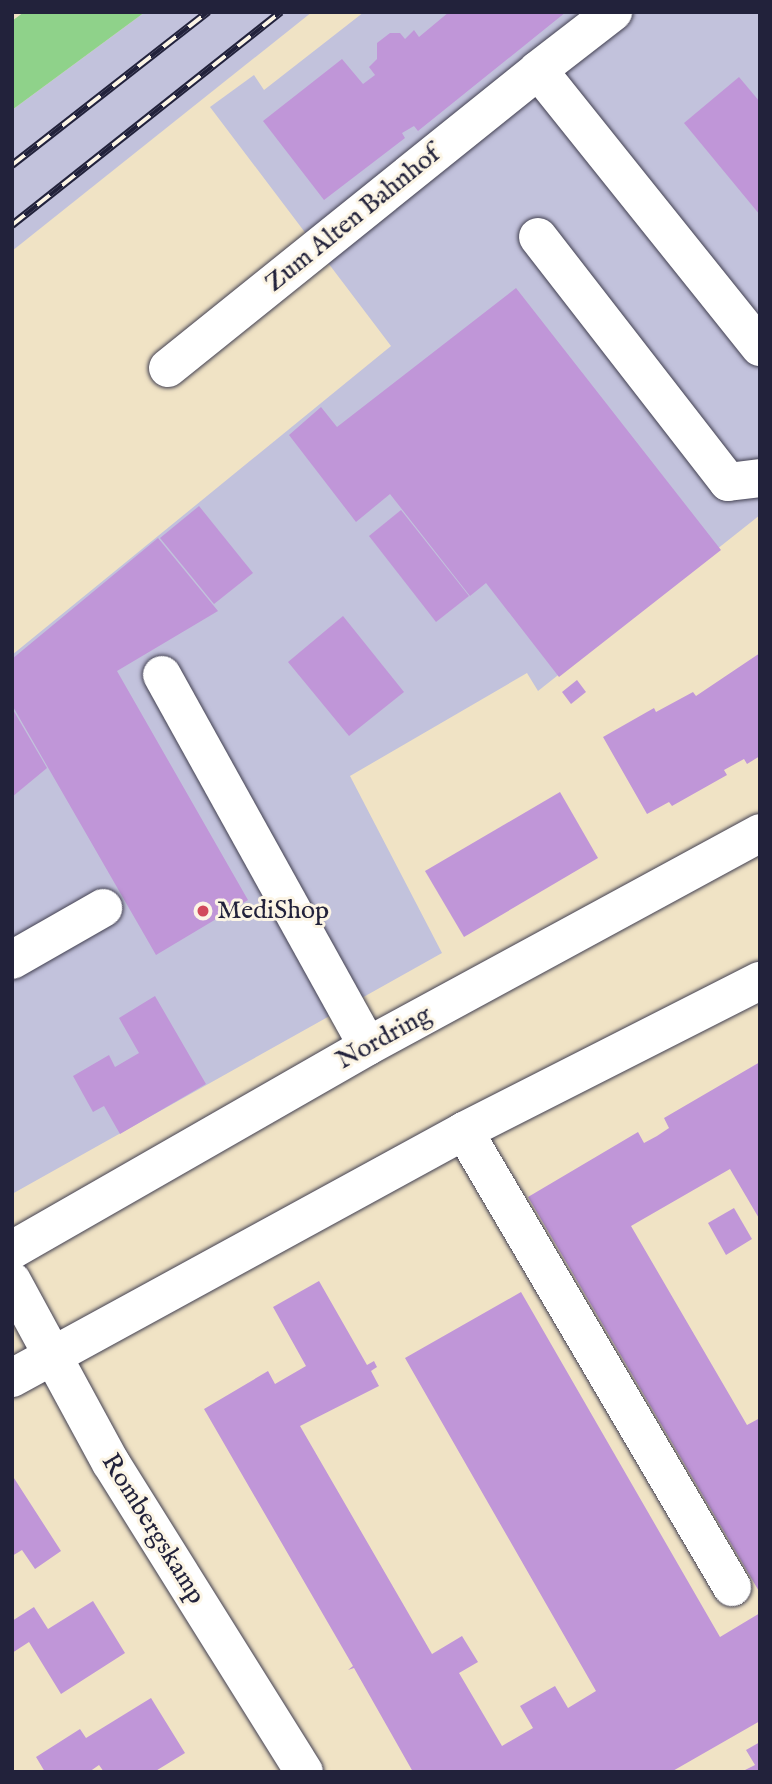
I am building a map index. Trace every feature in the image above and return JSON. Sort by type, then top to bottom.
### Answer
[{"type":"main road","name":"Zum Alten Bahnhof","points":[[168,368],[613,12]]},
{"type":"main road","points":[[538,70],[760,347]]},
{"type":"main road","points":[[538,237],[728,482],[760,478]]},
{"type":"main road","points":[[162,675],[368,1046]]},
{"type":"main road","name":"Nordring","points":[[12,1250],[368,1046],[760,833]]},
{"type":"main road","points":[[12,960],[103,908]]},
{"type":"main road","points":[[12,1378],[464,1131],[760,981]]},
{"type":"main road","points":[[464,1131],[732,1587]]},
{"type":"main road","name":"Rombergskamp","points":[[12,1281],[111,1463],[304,1772]]},
{"type":"shaded area","points":[[145,12],[312,12],[12,251],[12,110]]},
{"type":"shaded area","points":[[364,12],[760,12],[760,515],[538,691],[527,673],[350,776],[442,953],[12,1194],[12,655],[391,346],[210,107],[254,75],[264,90]]},
{"type":"green space","points":[[24,12],[145,12],[12,110],[12,21]]},
{"type":"building","points":[[449,12],[566,12],[418,131],[414,126],[402,133],[405,138],[324,200],[263,121],[342,59],[363,84],[375,75],[369,67],[377,59],[377,43],[390,33],[400,33],[405,39],[414,30],[419,37]]},
{"type":"building","points":[[739,77],[760,102],[760,215],[684,123]]},
{"type":"building","points":[[516,288],[721,550],[559,677],[486,583],[470,596],[390,494],[356,522],[289,435],[321,407],[337,427]]},
{"type":"building","points":[[199,506],[253,573],[214,604],[160,538]]},
{"type":"building","points":[[401,510],[469,596],[436,622],[369,536]]},
{"type":"building","points":[[158,538],[218,611],[117,671],[248,900],[156,955],[12,705],[12,659]]},
{"type":"building","points":[[343,616],[404,692],[349,736],[288,662]]},
{"type":"building","points":[[760,653],[760,756],[747,764],[744,759],[724,770],[727,775],[672,806],[669,802],[647,814],[603,737],[654,708],[656,712],[693,692],[696,696]]},
{"type":"building","points":[[577,680],[586,692],[571,704],[562,692]]},
{"type":"building","points":[[12,708],[47,768],[12,797]]},
{"type":"building","points":[[560,792],[598,858],[464,937],[425,871]]},
{"type":"building","points":[[155,996],[206,1084],[120,1134],[104,1106],[93,1112],[73,1076],[109,1055],[115,1067],[139,1053],[119,1018]]},
{"type":"building","points":[[760,1062],[760,1220],[730,1169],[631,1226],[747,1425],[760,1418],[760,1593],[528,1197],[638,1132],[644,1143],[657,1136],[669,1128],[664,1118]]},
{"type":"building","points":[[734,1208],[752,1239],[726,1255],[708,1223]]},
{"type":"building","points":[[319,1281],[367,1365],[374,1361],[377,1367],[371,1371],[379,1386],[300,1426],[432,1654],[462,1636],[478,1662],[459,1673],[502,1746],[533,1728],[520,1706],[555,1686],[568,1708],[596,1691],[405,1358],[521,1292],[720,1637],[760,1613],[760,1721],[671,1772],[413,1772],[354,1668],[348,1670],[353,1666],[204,1409],[268,1371],[275,1384],[306,1366],[273,1307]]},
{"type":"building","points":[[12,1475],[61,1551],[35,1569],[22,1550],[12,1556]]},
{"type":"building","points":[[93,1601],[125,1653],[61,1694],[29,1642],[12,1653],[12,1621],[34,1607],[48,1629]]},
{"type":"building","points":[[151,1698],[185,1753],[154,1772],[104,1772],[99,1765],[89,1772],[45,1772],[36,1757],[80,1729],[86,1738]]},
{"type":"building","points":[[760,1742],[760,1772],[741,1772],[755,1765],[746,1750]]},
{"type":"railway","points":[[12,165],[208,12]]},
{"type":"railway","points":[[12,225],[281,12]]},
{"type":"place","name":"MediShop","points":[[203,911]]}]
